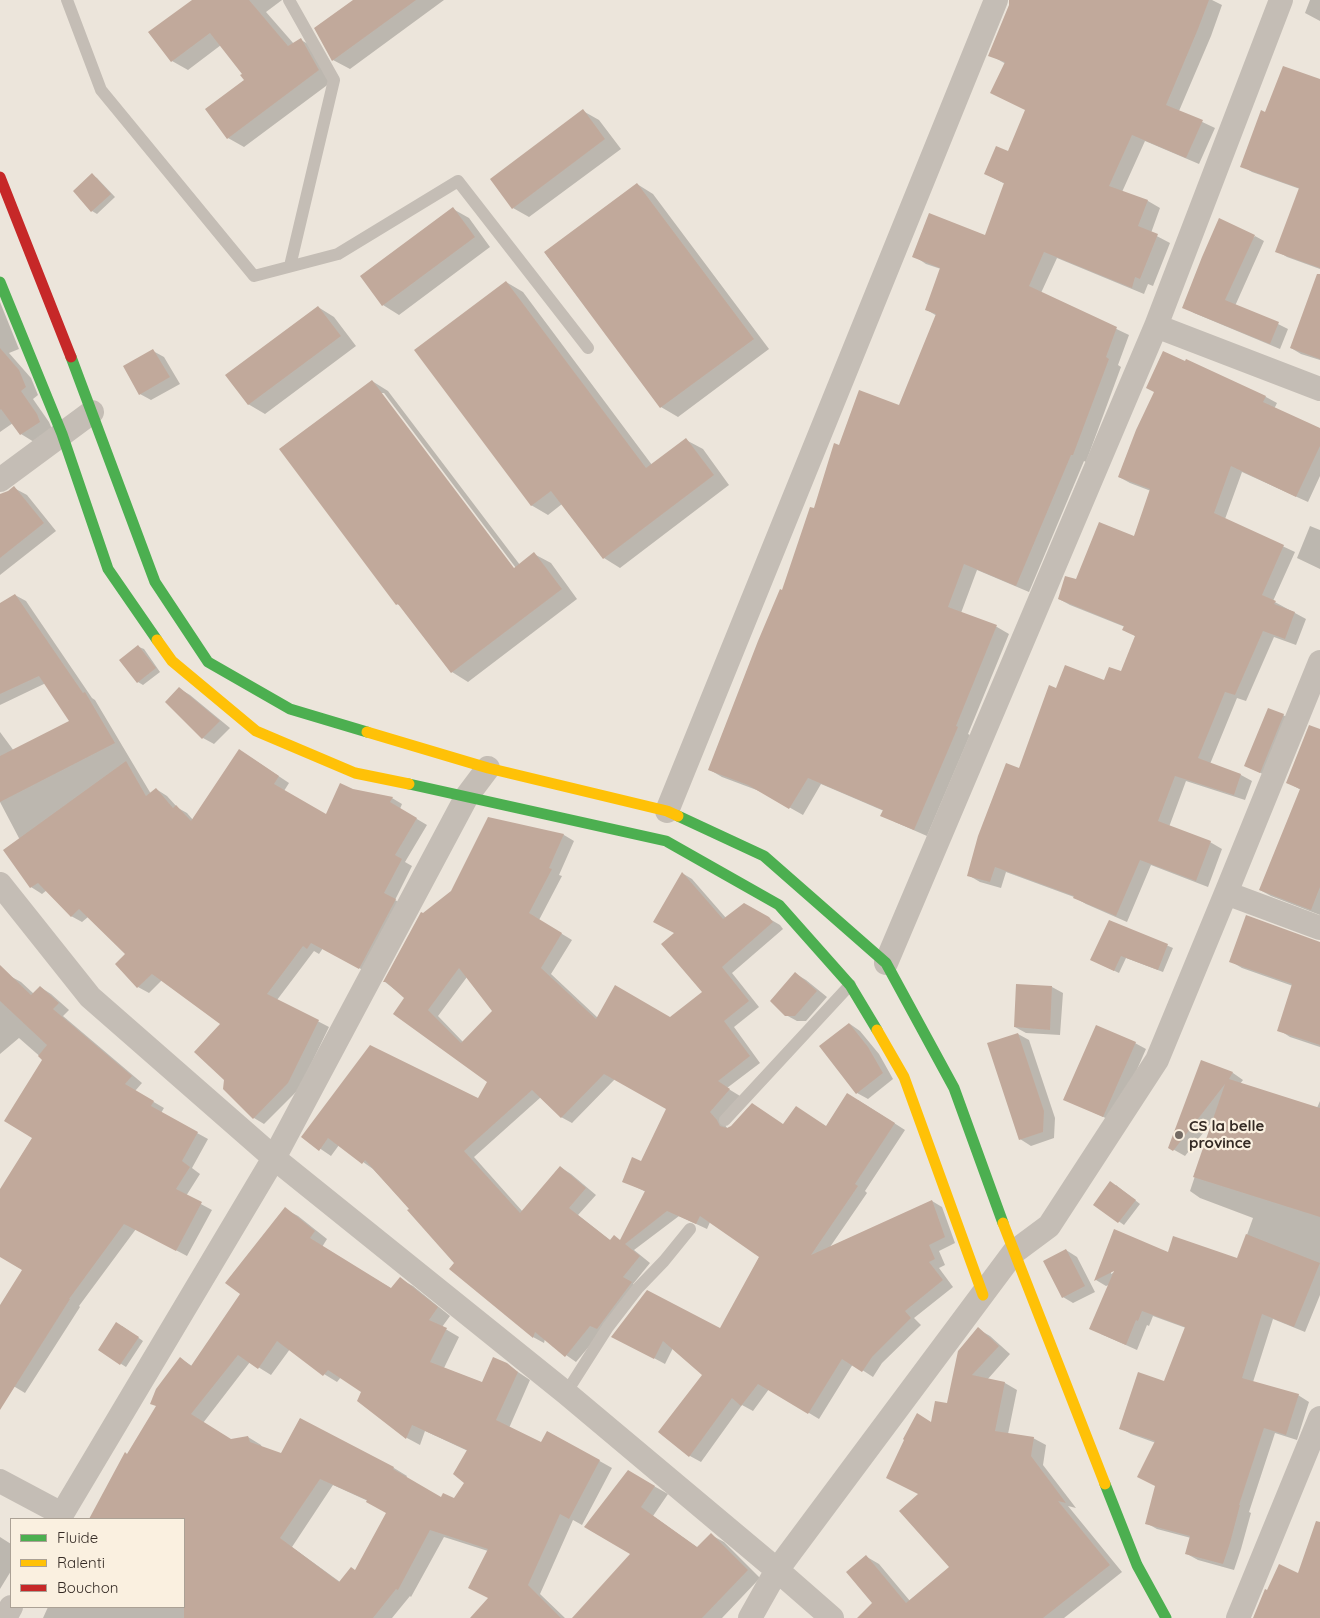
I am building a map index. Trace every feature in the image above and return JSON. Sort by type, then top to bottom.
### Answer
[{"type":"main road","points":[[0,177],[92,412],[155,582],[208,662],[290,709],[488,768],[668,811],[764,856],[886,963],[954,1088],[1014,1252],[1138,1565],[1166,1618]]},
{"type":"main road","points":[[0,282],[62,434],[108,569],[172,661],[256,731],[355,773],[666,841],[779,905],[850,985],[904,1077],[983,1295]]},
{"type":"street","points":[[668,811],[996,0]]},
{"type":"street","points":[[886,963],[1156,326],[1281,0]]},
{"type":"street","points":[[1156,326],[1320,389]]},
{"type":"street","points":[[0,480],[92,412]]},
{"type":"street","points":[[750,1618],[777,1570],[1014,1252],[1049,1226],[1157,1060],[1320,662]]},
{"type":"street","points":[[0,1481],[60,1517],[274,1158],[467,796],[488,768]]},
{"type":"street","points":[[0,884],[90,997],[274,1158],[566,1393],[832,1618]]},
{"type":"street","points":[[1226,893],[1320,928]]},
{"type":"street","points":[[1238,1618],[1320,1418]]},
{"type":"lane","points":[[67,0],[101,90],[254,276],[338,254],[458,181],[588,348]]},
{"type":"lane","points":[[289,0],[334,80],[290,266]]},
{"type":"lane","points":[[725,1120],[850,985]]},
{"type":"lane","points":[[566,1393],[608,1327],[638,1288],[664,1261],[690,1229]]},
{"type":"building","points":[[192,0],[249,0],[288,46],[301,38],[319,70],[227,139],[205,109],[244,80],[240,75],[242,74],[210,33],[171,62],[148,32]]},
{"type":"building","points":[[353,0],[416,0],[332,61],[314,28]]},
{"type":"building","points":[[1009,0],[1209,0],[1166,105],[1203,120],[1186,158],[1132,135],[1109,186],[1148,200],[1138,226],[1158,234],[1140,279],[1135,277],[1132,288],[1044,252],[1029,286],[1117,327],[1106,357],[1109,359],[1073,455],[1071,455],[1016,586],[964,564],[948,607],[997,625],[956,726],[958,727],[914,830],[880,816],[883,810],[808,778],[789,809],[748,785],[708,770],[758,641],[780,589],[782,590],[810,507],[814,508],[834,443],[839,445],[859,390],[899,405],[936,314],[925,310],[940,268],[912,257],[929,213],[985,235],[1004,183],[984,174],[996,146],[1008,151],[1025,110],[990,93],[1005,62],[988,56],[1009,5]]},
{"type":"building","points":[[1283,66],[1320,79],[1320,268],[1275,252],[1299,188],[1240,167],[1261,110],[1265,112]]},
{"type":"building","points":[[583,109],[605,139],[512,209],[490,179]]},
{"type":"building","points":[[92,173],[111,194],[91,212],[73,191]]},
{"type":"building","points":[[637,183],[754,339],[660,408],[544,252]]},
{"type":"building","points":[[453,207],[475,237],[382,306],[360,276]]},
{"type":"building","points":[[1219,218],[1255,235],[1225,300],[1279,322],[1270,344],[1182,308]]},
{"type":"building","points":[[1317,274],[1320,274],[1320,359],[1290,348]]},
{"type":"building","points":[[506,281],[646,468],[686,438],[714,475],[603,559],[551,491],[531,506],[414,350]]},
{"type":"building","points":[[318,306],[341,336],[248,405],[225,375]]},
{"type":"building","points":[[0,348],[19,370],[26,387],[21,391],[37,414],[40,422],[20,435],[0,410]]},
{"type":"building","points":[[153,349],[170,377],[139,395],[123,366]]},
{"type":"building","points":[[1163,351],[1185,361],[1186,359],[1266,396],[1263,402],[1320,428],[1320,446],[1296,497],[1231,466],[1214,513],[1284,545],[1262,595],[1276,601],[1274,604],[1295,612],[1285,639],[1263,631],[1235,695],[1225,692],[1198,758],[1241,774],[1234,795],[1175,776],[1158,821],[1211,841],[1196,881],[1140,860],[1116,916],[1073,898],[1074,896],[995,867],[990,882],[967,876],[978,836],[1006,763],[1019,768],[1049,685],[1056,688],[1065,665],[1104,680],[1109,667],[1121,671],[1135,636],[1122,630],[1124,626],[1058,599],[1065,576],[1076,579],[1099,522],[1134,536],[1150,489],[1118,477],[1136,430],[1154,392],[1146,388]]},
{"type":"building","points":[[372,380],[514,568],[534,552],[562,589],[451,673],[398,604],[396,605],[279,449]]},
{"type":"building","points":[[14,486],[44,523],[0,558],[0,494]]},
{"type":"building","points":[[15,594],[83,693],[85,692],[115,743],[0,802],[0,756],[69,721],[39,676],[0,694],[0,603]]},
{"type":"building","points":[[138,645],[156,668],[137,683],[119,660]]},
{"type":"building","points":[[179,687],[220,721],[202,739],[165,702]]},
{"type":"building","points":[[1268,708],[1284,714],[1260,773],[1244,766]]},
{"type":"building","points":[[1309,725],[1320,729],[1320,887],[1311,910],[1259,890],[1300,789],[1286,783]]},
{"type":"building","points":[[239,749],[279,776],[274,784],[326,814],[340,783],[353,789],[393,797],[390,802],[417,818],[395,855],[402,859],[384,893],[396,899],[359,969],[311,943],[307,949],[303,946],[267,994],[319,1020],[288,1083],[253,1119],[223,1089],[224,1080],[194,1052],[220,1024],[152,974],[137,988],[115,964],[125,954],[79,909],[71,917],[38,883],[30,888],[3,850],[126,761],[146,796],[156,788],[173,808],[176,805],[191,821]]},
{"type":"building","points":[[488,817],[564,834],[549,868],[552,869],[529,913],[562,933],[541,968],[596,1019],[615,985],[670,1017],[702,992],[661,944],[674,933],[653,922],[682,872],[723,919],[744,903],[769,917],[773,922],[722,967],[749,1001],[724,1021],[750,1056],[718,1081],[730,1089],[710,1112],[720,1126],[727,1128],[752,1103],[783,1124],[796,1106],[826,1126],[847,1093],[895,1123],[855,1184],[858,1186],[811,1255],[932,1200],[945,1237],[929,1245],[935,1259],[929,1262],[943,1280],[905,1311],[911,1318],[872,1357],[862,1372],[842,1359],[808,1414],[758,1384],[741,1406],[732,1398],[689,1457],[658,1432],[702,1375],[663,1341],[654,1359],[611,1337],[647,1290],[720,1328],[759,1257],[700,1216],[696,1224],[667,1211],[625,1244],[640,1256],[623,1277],[632,1282],[597,1329],[590,1326],[565,1357],[535,1332],[533,1338],[449,1269],[454,1263],[365,1160],[362,1164],[328,1138],[319,1151],[301,1137],[370,1045],[478,1098],[487,1082],[393,1014],[404,998],[386,982],[383,982],[421,912],[423,913],[451,891]],"holes":[[[459,968],[492,1011],[461,1043],[428,1010]],[[604,1074],[666,1109],[641,1161],[632,1157],[622,1182],[645,1191],[620,1240],[614,1235],[610,1240],[569,1208],[586,1188],[560,1166],[520,1213],[464,1151],[532,1090],[561,1118]]]},
{"type":"building","points":[[1246,915],[1320,942],[1320,1045],[1277,1031],[1292,984],[1229,962]]},
{"type":"building","points":[[1109,920],[1168,944],[1158,970],[1121,956],[1114,971],[1090,960]]},
{"type":"building","points":[[0,965],[31,995],[40,986],[59,1003],[53,1009],[132,1076],[125,1084],[154,1101],[151,1106],[198,1132],[182,1161],[190,1167],[176,1189],[202,1202],[176,1251],[124,1224],[69,1299],[0,1410],[0,1305],[22,1270],[0,1257],[0,1189],[32,1138],[4,1121],[42,1060],[38,1056],[47,1045],[0,1001]]},
{"type":"building","points":[[795,972],[817,991],[795,1016],[785,1016],[770,1001]]},
{"type":"building","points":[[1016,984],[1052,986],[1050,1030],[1014,1027]]},
{"type":"building","points":[[849,1023],[868,1047],[883,1073],[856,1094],[819,1046]]},
{"type":"building","points":[[1096,1025],[1136,1042],[1103,1117],[1063,1100]]},
{"type":"building","points":[[1018,1033],[1044,1111],[1043,1132],[1019,1140],[987,1043]]},
{"type":"building","points":[[1201,1060],[1233,1072],[1229,1079],[1320,1108],[1320,1217],[1193,1177],[1225,1084],[1173,1151],[1168,1148]]},
{"type":"building","points":[[1110,1181],[1136,1200],[1118,1223],[1093,1205]]},
{"type":"building","points":[[285,1207],[315,1231],[310,1238],[391,1288],[400,1277],[438,1307],[429,1320],[447,1328],[430,1362],[482,1382],[493,1357],[507,1363],[518,1372],[496,1420],[541,1442],[547,1431],[600,1460],[569,1519],[560,1514],[528,1585],[561,1618],[470,1618],[488,1598],[468,1588],[488,1549],[430,1530],[398,1590],[396,1589],[373,1618],[184,1618],[185,1518],[90,1518],[125,1452],[127,1454],[156,1406],[150,1404],[156,1389],[180,1357],[191,1366],[240,1294],[225,1283]],"holes":[[[277,1341],[323,1376],[328,1370],[361,1392],[357,1401],[406,1439],[412,1425],[467,1450],[453,1474],[464,1483],[454,1498],[443,1493],[441,1497],[393,1469],[394,1467],[300,1418],[281,1453],[250,1442],[248,1436],[231,1439],[191,1414],[238,1355],[258,1369]],[[320,1479],[367,1500],[366,1502],[386,1513],[355,1570],[351,1567],[339,1582],[280,1538]]]},
{"type":"building","points":[[1114,1229],[1168,1252],[1173,1236],[1237,1258],[1246,1234],[1320,1263],[1294,1327],[1262,1314],[1242,1378],[1299,1394],[1286,1435],[1264,1428],[1239,1505],[1223,1564],[1185,1554],[1190,1536],[1145,1524],[1155,1486],[1137,1477],[1155,1441],[1119,1429],[1138,1372],[1164,1381],[1185,1327],[1142,1311],[1138,1321],[1136,1320],[1126,1345],[1089,1329],[1114,1271],[1094,1281]]},
{"type":"building","points":[[1066,1249],[1085,1286],[1062,1298],[1043,1261]]},
{"type":"building","points":[[116,1322],[139,1337],[120,1365],[98,1350]]},
{"type":"building","points":[[978,1327],[999,1346],[972,1375],[1005,1382],[995,1431],[1034,1437],[1031,1456],[1066,1503],[1058,1501],[1110,1565],[1043,1618],[857,1618],[872,1603],[846,1572],[866,1555],[906,1603],[949,1567],[899,1511],[918,1494],[886,1478],[917,1413],[931,1422],[935,1401],[947,1403],[958,1351]]},
{"type":"building","points":[[628,1470],[655,1486],[641,1507],[697,1547],[711,1533],[748,1570],[702,1618],[572,1618],[630,1554],[584,1527]]},
{"type":"building","points":[[1316,1521],[1320,1522],[1320,1618],[1253,1618],[1265,1589],[1267,1590],[1279,1564],[1298,1573]]},
{"type":"traffic: fast","points":[[0,282],[62,434],[108,569],[157,640]]},
{"type":"traffic: fast","points":[[71,357],[155,582],[208,662],[290,709],[367,732]]},
{"type":"traffic: fast","points":[[409,784],[666,841],[779,905],[850,985],[877,1030]]},
{"type":"traffic: fast","points":[[678,816],[764,856],[886,963],[954,1088],[1003,1223]]},
{"type":"traffic: fast","points":[[1105,1484],[1137,1565],[1166,1618]]},
{"type":"traffic: slow","points":[[157,640],[172,661],[256,731],[355,773],[409,784]]},
{"type":"traffic: slow","points":[[367,732],[488,768],[667,811],[678,816]]},
{"type":"traffic: slow","points":[[877,1030],[904,1077],[983,1295]]},
{"type":"traffic: slow","points":[[1003,1223],[1105,1484]]},
{"type":"traffic: jam","points":[[0,177],[71,357]]},
{"type":"place","name":"CS la belle province","points":[[1179,1135]]}]
